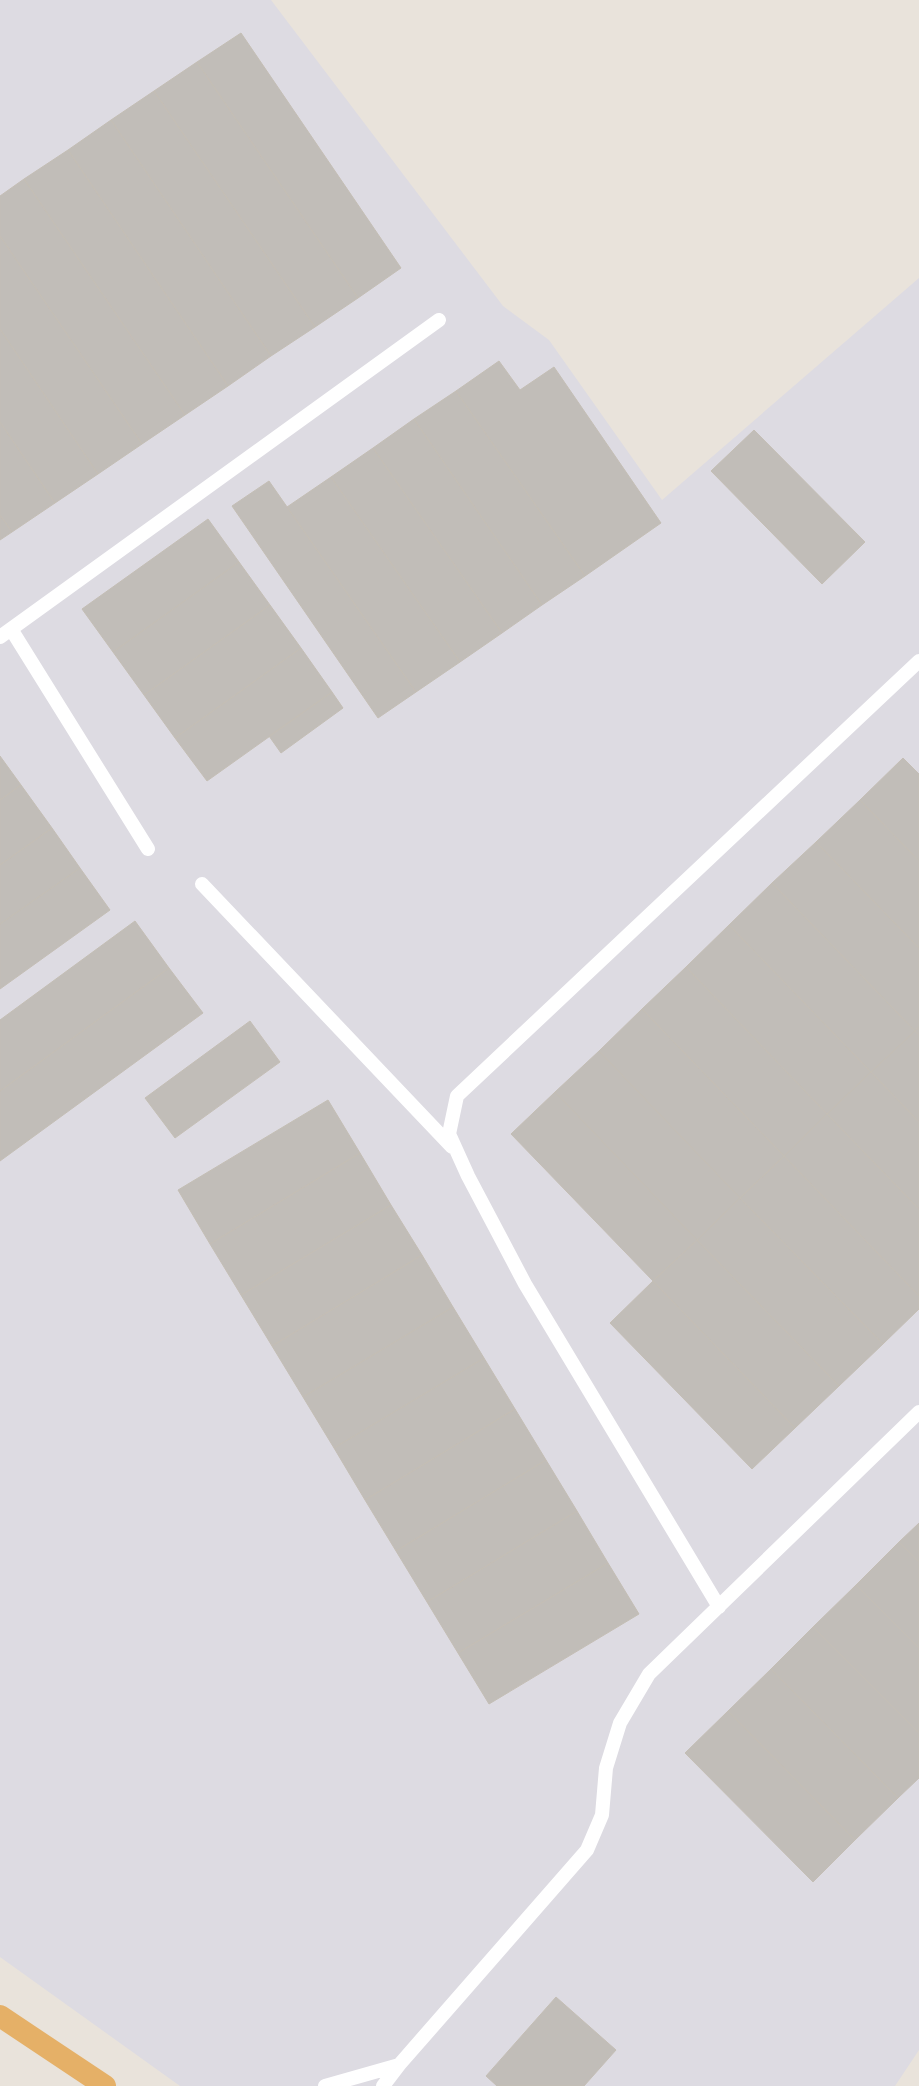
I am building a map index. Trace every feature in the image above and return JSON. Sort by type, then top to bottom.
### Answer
[{"type":"highway","points":[[0,2016],[105,2086]]},
{"type":"lane","points":[[148,849],[6,633],[439,320]]},
{"type":"lane","points":[[719,1607],[525,1284],[457,1153],[449,1134],[457,1096],[919,661]]},
{"type":"lane","points":[[202,884],[457,1153]]},
{"type":"lane","points":[[383,2086],[398,2065],[587,1850],[602,1815],[606,1768],[620,1723],[649,1674],[919,1412]]},
{"type":"lane","points":[[325,2086],[398,2065]]},
{"type":"shaded area","points":[[0,0],[271,0],[503,306],[549,340],[662,500],[919,278],[919,2050],[895,2086],[180,2086],[0,1957]]},
{"type":"building","points":[[241,33],[401,268],[358,298],[197,62]]},
{"type":"building","points":[[197,62],[358,298],[315,327],[154,91]]},
{"type":"building","points":[[154,91],[315,327],[271,356],[111,120]]},
{"type":"building","points":[[111,120],[271,356],[228,386],[68,150]]},
{"type":"building","points":[[68,150],[228,386],[185,415],[24,179]]},
{"type":"building","points":[[24,179],[185,415],[142,444],[0,236],[0,196]]},
{"type":"building","points":[[0,236],[142,444],[98,474],[0,329]]},
{"type":"building","points":[[0,329],[98,474],[55,503],[0,422]]},
{"type":"building","points":[[499,361],[520,390],[554,367],[661,523],[585,576],[456,391]]},
{"type":"building","points":[[456,391],[585,576],[542,605],[414,419]]},
{"type":"building","points":[[414,419],[542,605],[502,633],[373,448]]},
{"type":"building","points":[[0,422],[55,503],[12,532],[0,515]]},
{"type":"building","points":[[754,430],[865,542],[822,584],[711,471]]},
{"type":"building","points":[[373,448],[502,633],[460,662],[331,477]]},
{"type":"building","points":[[331,477],[460,662],[416,692],[287,507]]},
{"type":"building","points":[[269,481],[416,692],[378,718],[232,506]]},
{"type":"building","points":[[0,515],[12,532],[0,540]]},
{"type":"building","points":[[208,519],[239,562],[113,652],[82,609]]},
{"type":"building","points":[[239,562],[270,605],[144,695],[113,652]]},
{"type":"building","points":[[270,605],[301,648],[175,738],[144,695]]},
{"type":"building","points":[[301,648],[332,692],[207,781],[175,738]]},
{"type":"building","points":[[332,692],[343,708],[281,753],[269,736]]},
{"type":"building","points":[[0,756],[21,785],[0,800]]},
{"type":"building","points":[[903,758],[919,774],[919,861],[860,800]]},
{"type":"building","points":[[21,785],[52,828],[0,865],[0,800]]},
{"type":"building","points":[[860,800],[919,861],[919,948],[816,842]]},
{"type":"building","points":[[52,828],[80,868],[0,924],[0,865]]},
{"type":"building","points":[[816,842],[919,948],[919,1026],[915,1031],[772,883]]},
{"type":"building","points":[[80,868],[110,910],[0,989],[0,924]]},
{"type":"building","points":[[772,883],[915,1031],[871,1072],[729,925]]},
{"type":"building","points":[[135,921],[169,968],[0,1091],[0,1020]]},
{"type":"building","points":[[729,925],[871,1072],[827,1114],[686,967]]},
{"type":"building","points":[[686,967],[827,1114],[784,1156],[642,1009]]},
{"type":"building","points":[[169,968],[203,1013],[0,1161],[0,1091]]},
{"type":"building","points":[[642,1009],[784,1156],[740,1198],[599,1051]]},
{"type":"building","points":[[250,1021],[280,1062],[175,1138],[145,1098]]},
{"type":"building","points":[[919,1026],[919,1035],[915,1031]]},
{"type":"building","points":[[915,1031],[919,1035],[919,1122],[871,1072]]},
{"type":"building","points":[[599,1051],[740,1198],[697,1240],[555,1092]]},
{"type":"building","points":[[871,1072],[919,1122],[919,1209],[827,1114]]},
{"type":"building","points":[[555,1092],[697,1240],[653,1281],[511,1134]]},
{"type":"building","points":[[328,1100],[360,1153],[210,1244],[178,1190]]},
{"type":"building","points":[[827,1114],[919,1209],[919,1296],[784,1156]]},
{"type":"building","points":[[360,1153],[391,1205],[241,1295],[210,1244]]},
{"type":"building","points":[[784,1156],[919,1296],[919,1309],[883,1344],[740,1198]]},
{"type":"building","points":[[740,1198],[883,1344],[839,1386],[697,1240]]},
{"type":"building","points":[[391,1205],[422,1255],[272,1346],[241,1295]]},
{"type":"building","points":[[697,1240],[839,1386],[795,1428],[653,1281]]},
{"type":"building","points":[[422,1255],[453,1307],[303,1397],[272,1346]]},
{"type":"building","points":[[653,1281],[795,1428],[752,1469],[610,1323]]},
{"type":"building","points":[[453,1307],[484,1358],[334,1448],[303,1397]]},
{"type":"building","points":[[484,1358],[515,1409],[365,1500],[334,1448]]},
{"type":"building","points":[[515,1409],[546,1460],[396,1551],[365,1500]]},
{"type":"building","points":[[546,1460],[577,1511],[427,1602],[396,1551]]},
{"type":"building","points":[[577,1511],[608,1563],[458,1653],[427,1602]]},
{"type":"building","points":[[919,1523],[919,1562],[899,1542]]},
{"type":"building","points":[[899,1542],[919,1562],[919,1648],[856,1585]]},
{"type":"building","points":[[608,1563],[639,1614],[489,1704],[458,1653]]},
{"type":"building","points":[[856,1585],[919,1648],[919,1733],[813,1627]]},
{"type":"building","points":[[813,1627],[919,1733],[919,1778],[898,1798],[771,1669]]},
{"type":"building","points":[[771,1669],[898,1798],[855,1840],[728,1711]]},
{"type":"building","points":[[728,1711],[855,1840],[813,1882],[685,1753]]},
{"type":"building","points":[[556,1997],[616,2050],[584,2086],[497,2086],[486,2076]]}]
